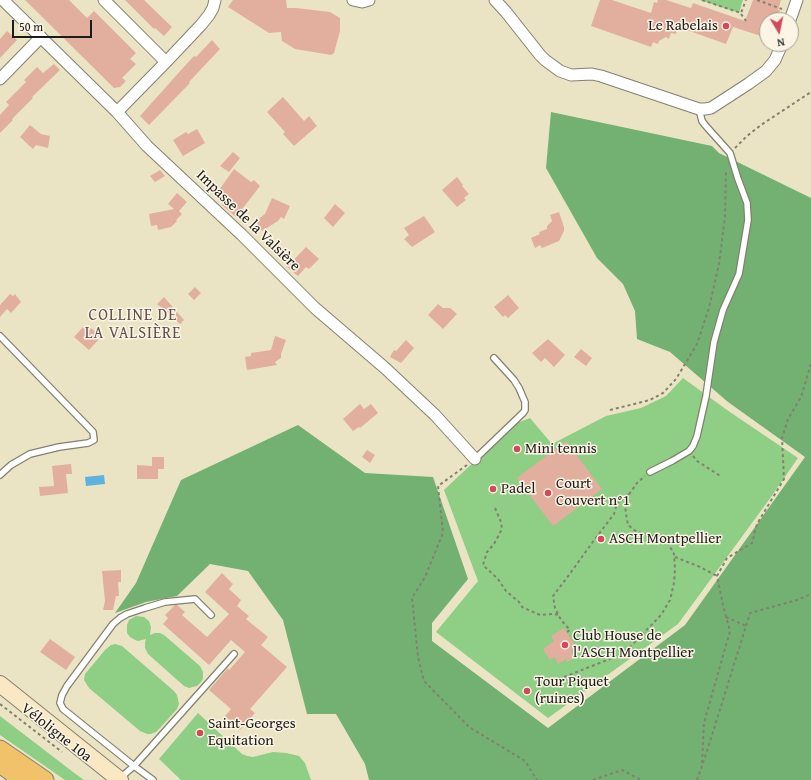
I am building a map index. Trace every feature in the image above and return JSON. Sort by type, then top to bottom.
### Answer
[{"type":"main road","points":[[0,749],[45,780]]},
{"type":"main road","points":[[0,764],[22,780]]},
{"type":"street","name":"Impasse de la Valsière","points":[[3,0],[117,112],[147,146],[242,235],[315,308],[385,368],[435,415],[475,459]]},
{"type":"street","points":[[104,0],[166,62]]},
{"type":"street","points":[[117,112],[209,15],[215,0]]},
{"type":"street","points":[[353,0],[362,2],[369,0]]},
{"type":"street","points":[[495,0],[540,55],[560,71],[571,75],[592,74],[601,76],[699,109],[711,108],[748,84],[766,71],[775,60],[778,52]]},
{"type":"street","points":[[793,12],[797,0]]},
{"type":"street","points":[[0,79],[41,37]]},
{"type":"street","points":[[0,684],[119,780]]},
{"type":"lane","points":[[650,472],[672,461],[689,450],[693,446],[697,436],[706,396],[714,342],[723,310],[739,274],[748,220],[747,203],[730,153],[702,121],[699,109]]},
{"type":"lane","points":[[0,336],[93,432],[94,440],[88,443],[59,447],[30,454],[10,465],[0,475]]},
{"type":"lane","points":[[475,459],[525,410],[519,388],[514,380],[494,358]]},
{"type":"lane","points":[[152,780],[63,709],[60,703],[62,695],[113,624],[127,614],[165,602],[195,599],[211,614]]},
{"type":"lane","points":[[119,780],[134,766],[234,654]]},
{"type":"path","points":[[702,0],[741,14],[746,21]]},
{"type":"path","points":[[741,14],[746,0]]},
{"type":"path","points":[[757,0],[783,12]]},
{"type":"path","points":[[610,410],[650,400],[663,393],[676,379],[697,344],[709,308],[719,264],[725,217],[726,168],[730,153],[747,136],[761,125],[811,92]]},
{"type":"path","points":[[702,764],[704,723],[730,632],[717,576],[727,558],[752,543],[757,524],[784,479],[782,438],[788,418],[801,397],[811,364]]},
{"type":"path","points":[[689,450],[697,461],[722,476]]},
{"type":"path","points":[[475,459],[438,486],[443,532],[425,577],[412,598],[418,657],[424,681],[469,727],[525,761],[536,780]]},
{"type":"path","points":[[564,677],[609,660],[629,648],[661,615],[670,600],[674,584],[674,554],[669,545],[660,538],[637,532],[628,525],[626,514],[625,504],[630,493],[637,483],[650,472]]},
{"type":"path","points":[[567,632],[570,630],[561,620],[555,608],[552,596],[569,576],[614,514],[617,504],[630,493]]},
{"type":"path","points":[[495,508],[501,522],[502,529],[494,544],[487,552],[483,565],[498,579],[506,591],[519,602],[522,607],[540,615],[559,615]]},
{"type":"path","points":[[675,557],[717,576]]},
{"type":"path","points":[[697,780],[750,613],[797,600],[811,594]]},
{"type":"path","points":[[726,617],[746,626]]},
{"type":"path","name":"Véloligne 10a","points":[[0,704],[67,756]]},
{"type":"path","points":[[593,780],[622,770],[641,780]]},
{"type":"green space","points":[[700,0],[743,0],[739,13]]},
{"type":"green space","points":[[551,112],[712,146],[719,153],[811,198],[811,780],[369,780],[365,764],[336,714],[307,714],[283,620],[248,571],[210,564],[177,596],[146,602],[115,613],[136,583],[181,480],[298,425],[365,473],[433,477],[468,579],[432,623],[432,641],[548,728],[685,625],[805,457],[728,402],[670,352],[637,339],[635,311],[623,284],[597,258],[546,168]]},
{"type":"green space","name":"ASCH Montpellier","points":[[683,378],[798,458],[678,624],[548,718],[436,632],[478,581],[444,490],[517,423],[530,418],[552,444],[606,416],[641,408],[666,396]]},
{"type":"green space","points":[[136,616],[144,617],[149,621],[151,627],[150,635],[160,633],[164,635],[200,666],[203,672],[203,678],[197,686],[189,688],[184,686],[148,654],[145,648],[146,639],[138,641],[130,637],[127,633],[127,625],[129,620]]},
{"type":"green space","points":[[115,644],[122,646],[177,695],[179,704],[177,709],[156,732],[147,734],[140,731],[89,688],[84,680],[85,674],[105,650],[111,645]]},
{"type":"green space","name":"Saint-Georges Equitation","points":[[198,713],[242,754],[253,757],[273,752],[299,756],[305,763],[311,780],[181,780],[159,759]]},
{"type":"green space","points":[[0,716],[84,780],[65,780],[0,735]]},
{"type":"water","points":[[104,475],[105,484],[86,486],[85,477]]},
{"type":"building","points":[[25,0],[69,0],[87,18],[94,11],[136,53],[130,59],[136,64],[122,78],[126,81],[120,87],[114,88]]},
{"type":"building","points":[[125,0],[144,0],[172,27],[164,36],[155,28],[154,29]]},
{"type":"building","points":[[233,0],[286,0],[287,8],[330,12],[340,18],[340,31],[334,53],[331,55],[295,49],[282,41],[281,32],[269,33],[228,7]]},
{"type":"building","points":[[600,0],[612,0],[651,13],[654,2],[657,3],[658,0],[666,0],[691,8],[693,3],[745,21],[753,0],[781,0],[778,10],[780,10],[779,12],[759,12],[759,35],[733,27],[726,44],[678,27],[676,34],[671,33],[669,39],[666,37],[659,41],[658,44],[653,42],[651,47],[591,26]]},
{"type":"building","points":[[7,31],[17,40],[0,58],[0,39]]},
{"type":"building","points":[[212,40],[220,49],[189,82],[190,83],[149,125],[140,116],[194,56],[196,57]]},
{"type":"building","points":[[54,64],[60,70],[32,97],[33,98],[0,133],[0,115],[9,105],[6,102],[26,82],[24,80],[37,67],[43,73]]},
{"type":"building","points":[[283,97],[304,121],[309,116],[317,126],[294,146],[283,134],[285,132],[267,112]]},
{"type":"building","points":[[30,125],[41,134],[50,136],[48,148],[36,145],[33,149],[20,137]]},
{"type":"building","points":[[197,129],[205,143],[183,156],[173,140],[186,132],[188,134]]},
{"type":"building","points":[[233,152],[240,158],[229,172],[220,166]]},
{"type":"building","points":[[234,169],[251,182],[254,180],[260,186],[236,217],[222,205],[224,202],[219,190]]},
{"type":"building","points":[[160,170],[165,176],[155,182],[150,176]]},
{"type":"building","points":[[457,177],[469,194],[464,198],[466,200],[457,207],[442,190]]},
{"type":"building","points":[[177,193],[187,202],[179,211],[182,214],[176,220],[177,221],[171,227],[158,230],[157,225],[151,226],[149,214],[174,209],[168,204]]},
{"type":"building","points":[[272,198],[290,206],[284,219],[281,217],[278,221],[262,231],[256,221],[265,214]]},
{"type":"building","points":[[335,204],[345,213],[333,227],[324,218]]},
{"type":"building","points":[[559,212],[564,231],[559,241],[542,248],[540,245],[535,248],[531,238],[540,234],[539,232],[547,229],[547,226],[552,221],[550,215]]},
{"type":"building","points":[[424,216],[435,232],[412,247],[404,239],[409,235],[404,228]]},
{"type":"building","points":[[306,247],[319,259],[309,269],[306,267],[298,276],[287,267]]},
{"type":"building","points":[[195,287],[201,293],[194,300],[188,294]]},
{"type":"building","points":[[10,294],[13,296],[15,294],[21,302],[11,313],[7,309],[0,317],[0,305]]},
{"type":"building","points":[[508,295],[519,308],[508,318],[505,315],[503,317],[494,307]]},
{"type":"building","points":[[164,297],[184,320],[180,324],[157,304]]},
{"type":"building","points":[[438,304],[443,308],[450,308],[457,314],[443,329],[428,315]]},
{"type":"building","points":[[83,327],[88,332],[91,328],[101,337],[89,350],[74,337]]},
{"type":"building","points":[[275,336],[286,340],[281,358],[275,362],[277,365],[247,370],[245,357],[251,356],[251,353],[271,350]]},
{"type":"building","points":[[548,339],[565,355],[554,367],[545,358],[541,362],[532,353]]},
{"type":"building","points":[[406,340],[414,348],[401,363],[390,357],[394,350],[396,351]]},
{"type":"building","points":[[581,349],[592,358],[586,366],[574,357]]},
{"type":"building","points":[[360,404],[364,409],[371,404],[378,413],[360,428],[359,427],[353,431],[343,419]]},
{"type":"building","points":[[566,441],[602,489],[553,526],[517,478]]},
{"type":"building","points":[[367,450],[375,455],[370,463],[362,457]]},
{"type":"building","points":[[152,457],[164,457],[164,469],[158,469],[158,479],[137,479],[137,465],[152,466]]},
{"type":"building","points":[[71,464],[72,474],[66,474],[68,493],[40,496],[39,487],[54,486],[52,466]]},
{"type":"building","points":[[121,570],[121,582],[118,582],[119,596],[116,596],[113,610],[103,610],[105,601],[102,571]]},
{"type":"building","points":[[222,573],[233,584],[229,589],[241,600],[237,606],[249,616],[246,619],[268,637],[261,645],[287,667],[250,709],[255,713],[240,730],[225,716],[231,709],[209,690],[228,668],[229,670],[245,652],[231,640],[209,665],[163,624],[168,618],[165,615],[175,605],[177,605],[185,612],[182,615],[207,637],[229,614],[205,592]]},
{"type":"building","points":[[564,628],[576,647],[571,651],[575,657],[567,662],[566,659],[558,664],[555,657],[550,660],[543,649],[554,641],[551,636]]},
{"type":"building","points":[[50,639],[75,657],[66,670],[40,652]]},
{"type":"place","name":"Le Rabelais","points":[[726,26]]},
{"type":"place","name":"Mini tennis","points":[[517,449]]},
{"type":"place","name":"Padel","points":[[493,489]]},
{"type":"place","name":"Court Couvert n°1","points":[[548,493]]},
{"type":"place","name":"ASCH Montpellier","points":[[601,539]]},
{"type":"place","name":"Club House de l'ASCH Montpellier","points":[[565,645]]},
{"type":"place","name":"Tour Piquet (ruines)","points":[[527,691]]},
{"type":"place","name":"Saint-Georges Equitation","points":[[200,733]]},
{"type":"district","name":"COLLINE DE LA VALSIÈRE","points":[[133,325]]}]
